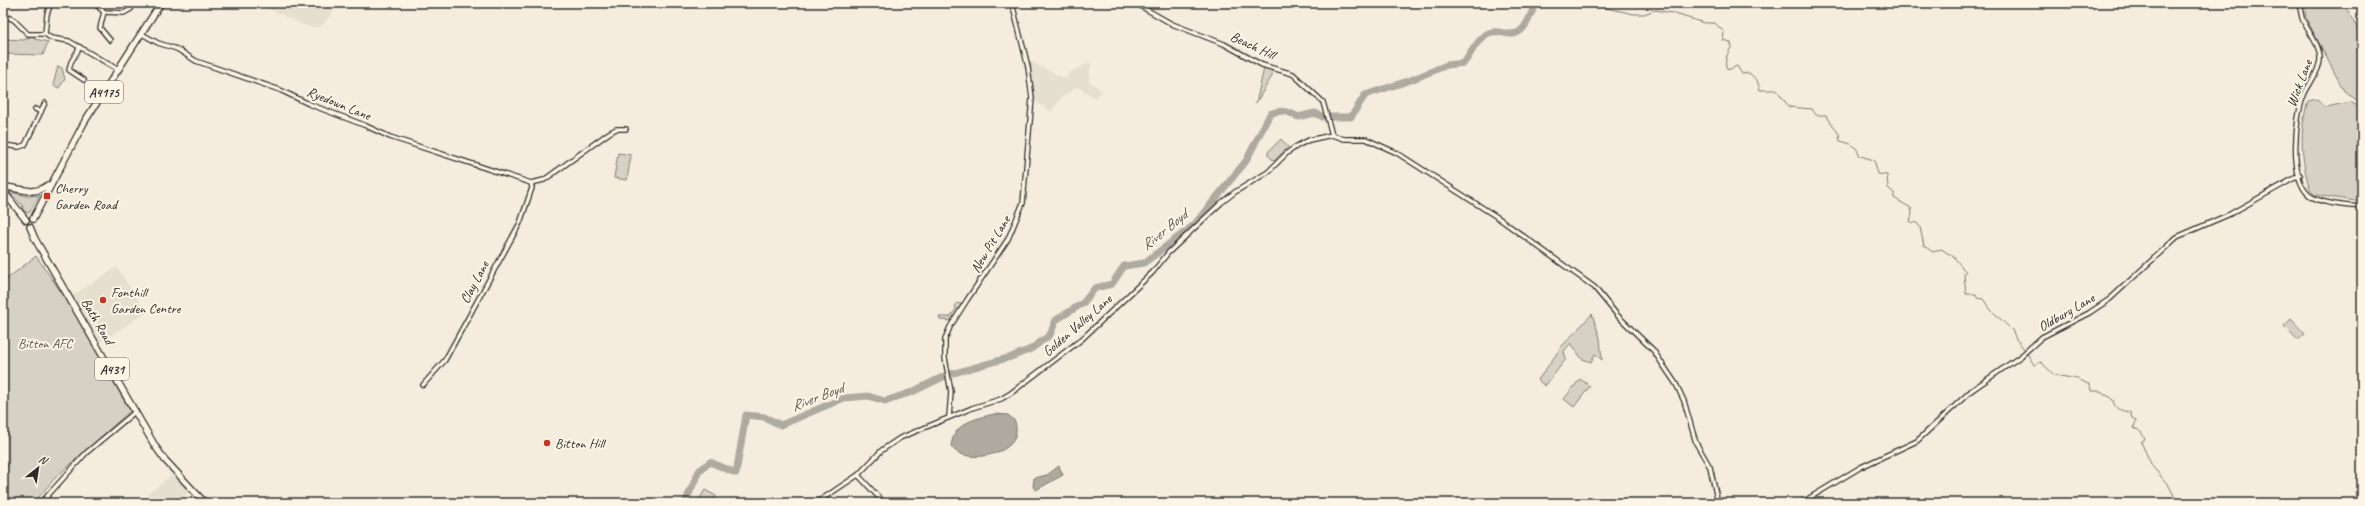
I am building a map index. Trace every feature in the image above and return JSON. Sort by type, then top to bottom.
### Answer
[{"type":"main road","name":"A4175","points":[[33,219],[50,183],[85,121],[161,3]]},
{"type":"main road","points":[[3,187],[29,191],[40,190],[50,183]]},
{"type":"main road","name":"A431","points":[[3,190],[26,220],[26,225],[30,227]]},
{"type":"main road","points":[[26,220],[33,219],[34,223],[30,227]]},
{"type":"main road","name":"Bath Road","points":[[30,227],[35,239],[165,460],[205,503]]},
{"type":"street","points":[[45,34],[45,20],[51,3]]},
{"type":"street","points":[[94,3],[104,12],[129,11],[134,3]]},
{"type":"street","name":"New Pit Lane","points":[[949,417],[950,379],[944,346],[950,327],[1008,239],[1023,203],[1032,98],[1028,67],[1012,3]]},
{"type":"street","name":"Beach Hill","points":[[1135,3],[1172,24],[1224,44],[1262,64],[1293,74],[1323,102],[1332,135]]},
{"type":"street","name":"Wick Lane","points":[[2299,3],[2302,18],[2319,51],[2320,59],[2303,96],[2298,115],[2296,147],[2300,175]]},
{"type":"street","points":[[104,12],[99,26],[109,38],[111,33]]},
{"type":"street","points":[[3,15],[14,20],[28,34],[45,34],[51,38],[70,41],[119,70]]},
{"type":"street","name":"Ryedown Lane","points":[[142,34],[158,43],[177,49],[196,61],[280,90],[309,104],[364,125],[390,137],[531,183]]},
{"type":"street","points":[[80,47],[69,70],[84,80]]},
{"type":"street","points":[[3,88],[5,63]]},
{"type":"street","points":[[3,145],[19,147],[25,145],[45,103]]},
{"type":"street","points":[[35,109],[41,112]]},
{"type":"street","points":[[531,183],[544,180],[609,133],[616,130],[626,129]]},
{"type":"street","points":[[1332,135],[1344,139],[1366,140],[1397,153],[1497,217],[1594,287],[1618,316],[1653,350],[1676,384],[1684,401],[1696,443],[1710,467],[1718,503]]},
{"type":"street","name":"Golden Valley Lane","points":[[816,503],[858,476],[874,457],[888,445],[915,431],[995,401],[1011,393],[1082,339],[1153,272],[1168,253],[1221,203],[1235,192],[1268,172],[1287,153],[1297,146],[1309,140],[1332,135]]},
{"type":"street","points":[[2300,175],[2305,191],[2314,198],[2346,205],[2362,206]]},
{"type":"street","name":"Oldbury Lane","points":[[1801,503],[1861,466],[1917,441],[1972,390],[2021,356],[2046,334],[2083,317],[2104,303],[2177,237],[2230,214],[2300,175]]},
{"type":"street","name":"Clay Lane","points":[[424,385],[446,360],[520,223],[532,188],[531,183]]},
{"type":"street","points":[[41,503],[86,453],[136,412]]},
{"type":"street","points":[[858,476],[884,503]]},
{"type":"shaded area","points":[[256,3],[340,3],[321,27],[308,27]]},
{"type":"shaded area","points":[[1028,60],[1066,79],[1070,72],[1091,62],[1089,81],[1102,91],[1095,98],[1077,87],[1062,97],[1051,112],[1033,100]]},
{"type":"shaded area","points":[[117,267],[146,313],[100,342],[72,296]]},
{"type":"shaded area","points":[[994,414],[1008,415],[1015,421],[1015,437],[1011,444],[995,453],[975,457],[957,452],[951,446],[956,432],[966,423]]},
{"type":"shaded area","points":[[1059,466],[1063,475],[1036,490],[1033,487],[1034,478],[1047,475]]},
{"type":"shaded area","points":[[172,475],[190,491],[179,501],[180,503],[154,503],[148,494]]},
{"type":"green space","points":[[2304,3],[2344,3],[2362,38],[2362,104],[2344,91],[2306,18]]},
{"type":"green space","points":[[30,38],[48,42],[43,55],[3,54],[3,39],[23,40]]},
{"type":"green space","points":[[58,66],[62,68],[65,79],[59,88],[53,85]]},
{"type":"green space","points":[[1267,67],[1275,71],[1272,71],[1272,76],[1256,103],[1264,68]]},
{"type":"green space","points":[[2317,99],[2326,107],[2350,102],[2362,108],[2362,202],[2315,195],[2310,190],[2303,157],[2302,134],[2308,101]]},
{"type":"green space","points":[[1281,139],[1288,147],[1274,161],[1268,155],[1268,152]]},
{"type":"green space","points":[[618,153],[631,155],[627,180],[614,178]]},
{"type":"green space","points":[[9,192],[28,196],[40,195],[29,213],[24,211],[22,205]]},
{"type":"green space","name":"Bitton AFC","points":[[36,256],[82,322],[100,358],[130,411],[55,478],[34,503],[3,503],[3,282]]},
{"type":"green space","points":[[957,303],[963,305],[953,321],[940,320],[939,317],[950,317],[956,309],[955,305]]},
{"type":"green space","points":[[1592,314],[1600,338],[1602,360],[1595,354],[1591,362],[1582,359],[1571,343],[1564,351],[1566,359],[1545,386],[1538,380],[1562,346]]},
{"type":"green space","points":[[2291,319],[2305,334],[2298,340],[2284,326]]},
{"type":"green space","points":[[1580,379],[1590,386],[1574,407],[1564,399]]},
{"type":"green space","points":[[705,490],[716,496],[713,503],[697,503]]},
{"type":"waterway","name":"River Boyd","points":[[685,503],[699,471],[710,462],[736,473],[746,415],[764,417],[781,425],[844,398],[868,396],[885,401],[912,392],[947,375],[1011,357],[1031,349],[1050,335],[1056,320],[1083,303],[1095,288],[1112,284],[1124,266],[1144,263],[1194,225],[1246,161],[1270,114],[1281,111],[1291,113],[1298,117],[1315,113],[1323,117],[1351,117],[1365,95],[1411,80],[1447,65],[1464,63],[1478,42],[1491,32],[1510,34],[1516,33],[1522,29],[1529,20],[1535,3]]},
{"type":"waterway","points":[[1599,3],[1606,8],[1634,14],[1644,14],[1655,10],[1672,13],[1704,23],[1715,23],[1724,32],[1723,40],[1730,42],[1732,46],[1727,55],[1726,67],[1728,70],[1737,66],[1742,74],[1749,73],[1757,80],[1760,90],[1777,90],[1789,107],[1812,109],[1816,115],[1826,115],[1839,134],[1840,141],[1853,145],[1860,156],[1874,160],[1878,174],[1887,175],[1888,188],[1894,193],[1894,198],[1911,208],[1912,213],[1910,222],[1917,223],[1920,227],[1924,246],[1933,252],[1941,249],[1954,257],[1966,272],[1964,274],[1966,294],[1976,294],[1978,298],[1983,299],[1990,309],[2012,330],[2016,339],[2025,350]]},
{"type":"waterway","points":[[2027,353],[2034,365],[2041,362],[2054,375],[2078,379],[2090,385],[2091,391],[2101,391],[2113,400],[2117,408],[2130,412],[2132,418],[2136,420],[2134,428],[2141,432],[2145,439],[2141,442],[2152,466],[2169,486],[2178,503]]},
{"type":"place","name":"Cherry Garden Road","points":[[47,196]]},
{"type":"place","name":"Fonthill Garden Centre","points":[[103,300]]},
{"type":"place","name":"Bitton Hill","points":[[547,443]]}]
